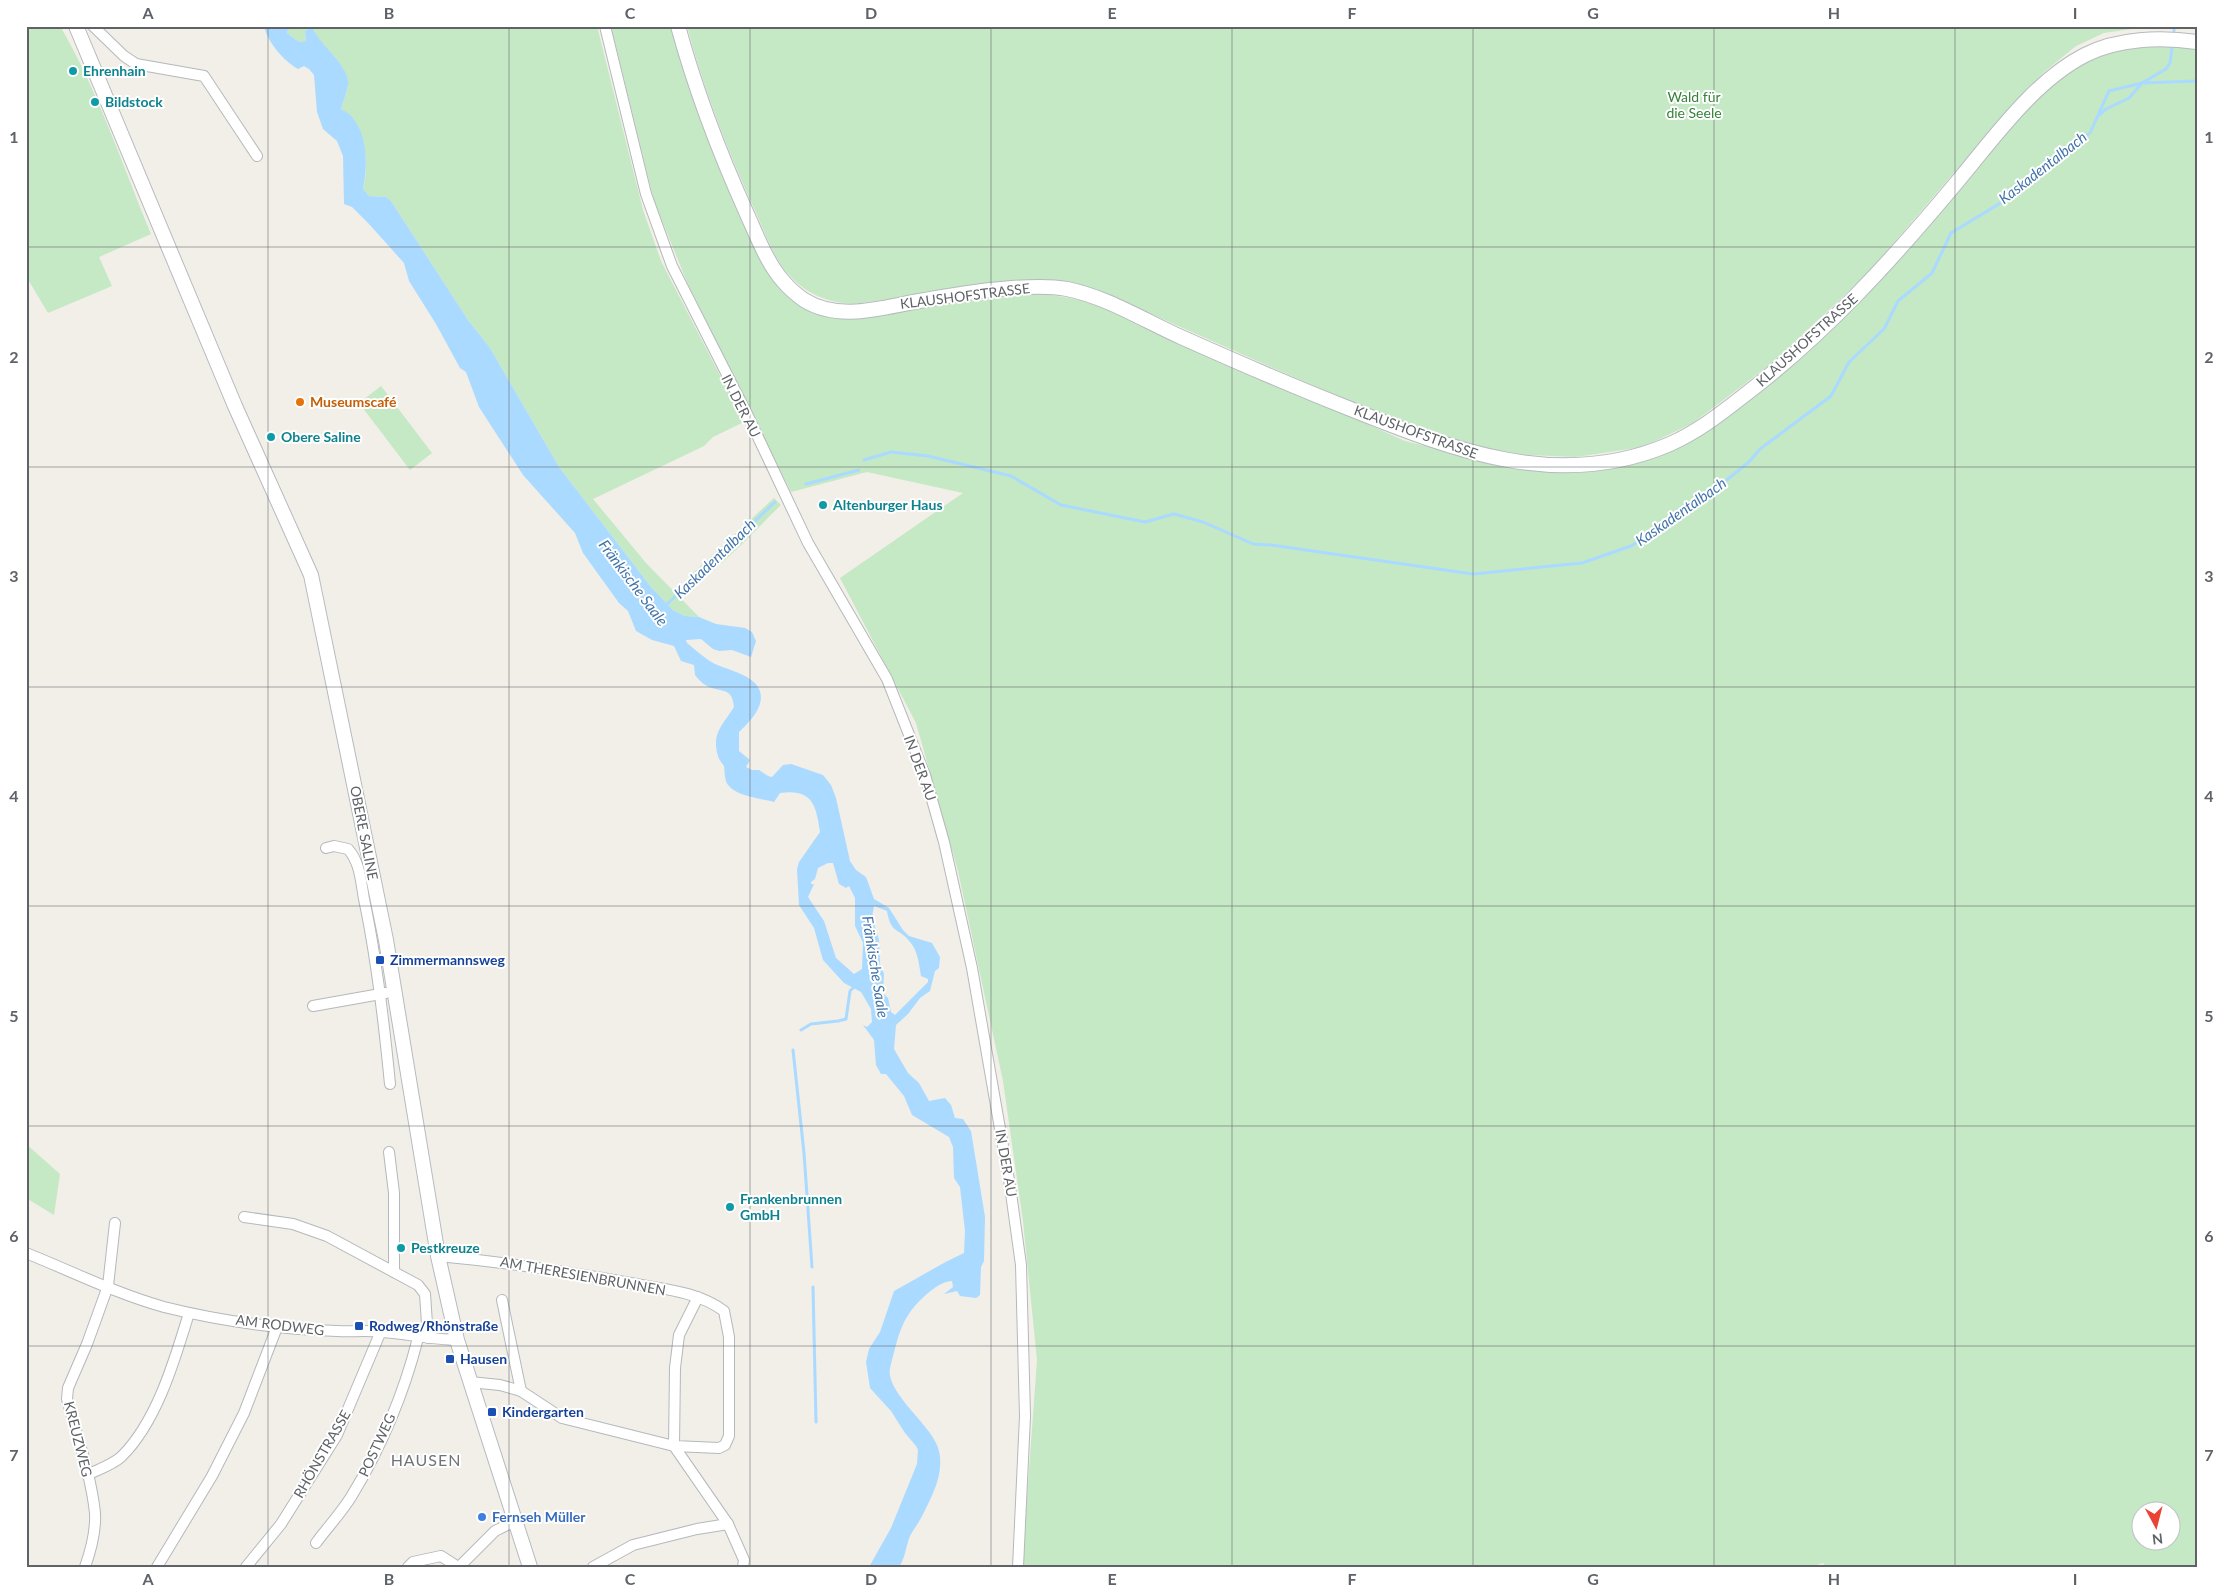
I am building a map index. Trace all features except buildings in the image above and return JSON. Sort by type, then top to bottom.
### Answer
[{"type":"main road","name":"OBERE SALINE","points":[[76,26],[235,406],[310,575],[352,770],[387,993],[438,1256],[470,1382],[530,1567]]},
{"type":"main road","name":"KLAUSHOFSTRASSE","points":[[678,26],[693,82],[730,175],[760,243],[781,280],[805,300],[826,310],[852,312],[929,299],[1026,287],[1066,289],[1123,310],[1275,379],[1436,442],[1488,457],[1550,464],[1611,461],[1645,454],[1698,431],[1782,367],[1874,279],[1994,138],[2048,80],[2081,56],[2101,47],[2150,40],[2175,39],[2197,42]]},
{"type":"street","points":[[93,26],[124,56],[136,64],[204,76],[257,156]]},
{"type":"street","name":"IN DER AU","points":[[605,26],[646,194],[672,266],[748,416],[808,543],[886,679],[925,775],[944,842],[972,968],[1010,1186],[1021,1265],[1025,1416],[1018,1567]]},
{"type":"street","name":"OBERE SALINE","points":[[326,848],[334,846],[348,849],[356,860],[387,993],[390,1084]]},
{"type":"street","points":[[313,1006],[387,993]]},
{"type":"street","points":[[244,1217],[294,1224],[328,1236],[394,1272],[394,1193],[389,1152]]},
{"type":"street","points":[[108,1286],[115,1223]]},
{"type":"street","name":"AM RODWEG","points":[[26,1253],[162,1306],[189,1313],[277,1327],[337,1331],[381,1331],[423,1338],[458,1340]]},
{"type":"street","name":"AM THERESIENBRUNNEN","points":[[438,1256],[496,1261],[605,1278],[698,1297],[713,1303],[724,1311],[730,1337],[729,1436],[725,1445],[719,1448],[674,1446]]},
{"type":"street","name":"POSTWEG","points":[[316,1542],[350,1499],[375,1456],[423,1338],[425,1294],[418,1285],[394,1272]]},
{"type":"street","name":"KREUZWEG","points":[[85,1567],[93,1540],[95,1514],[67,1399],[68,1388],[87,1344],[108,1286]]},
{"type":"street","points":[[698,1297],[679,1335],[675,1368],[674,1446],[728,1524],[744,1560],[743,1567]]},
{"type":"street","points":[[502,1300],[522,1390]]},
{"type":"street","points":[[87,1475],[119,1459],[133,1444],[157,1403],[171,1372],[189,1313]]},
{"type":"street","points":[[157,1567],[216,1468],[244,1413],[277,1327]]},
{"type":"street","name":"RHÖNSTRASSE","points":[[246,1567],[281,1524],[337,1434],[381,1331]]},
{"type":"street","points":[[470,1382],[500,1384],[522,1390],[562,1418],[674,1446]]},
{"type":"street","points":[[408,1567],[413,1562],[441,1556],[459,1567],[495,1531],[515,1521]]},
{"type":"street","points":[[593,1567],[633,1545],[697,1529],[728,1524]]},
{"type":"green space","points":[[26,26],[60,26],[98,102],[151,234],[99,257],[112,286],[48,313],[26,276]]},
{"type":"green space","points":[[289,26],[597,26],[643,210],[661,261],[744,422],[713,437],[704,446],[593,499],[646,563],[699,617],[685,616],[674,611],[651,587],[559,467],[490,348],[468,320],[391,201],[386,197],[369,196],[363,189],[366,156],[361,134],[356,124],[341,109],[348,87],[345,71],[312,28],[305,31],[306,41],[299,42],[287,33]]},
{"type":"green space","points":[[611,26],[673,26],[778,282],[852,316],[1039,293],[1093,302],[1405,441],[1506,466],[1576,470],[1647,460],[1700,434],[1785,370],[2030,104],[2082,58],[2118,47],[2175,42],[2197,46],[2197,1567],[1826,1567],[1823,1563],[1810,1567],[1022,1567],[1037,1360],[1023,1221],[1003,1081],[958,871],[916,723],[840,578],[963,493],[867,472],[791,492],[687,282],[654,201]]},
{"type":"green space","name":"Wald für die Seele","points":[[687,26],[2152,26],[2104,33],[2076,46],[2043,73],[1988,133],[1868,273],[1776,360],[1693,423],[1643,447],[1576,457],[1508,454],[1409,428],[1097,290],[1040,280],[852,304],[818,296],[802,287],[789,275],[771,247],[718,122]]},
{"type":"green space","points":[[381,386],[432,453],[410,470],[359,403]]},
{"type":"green space","points":[[774,498],[781,505],[726,559],[704,577],[696,580],[693,573]]},
{"type":"green space","points":[[26,1144],[60,1174],[54,1215],[26,1198]]},
{"type":"water","name":"Fränkische Saale","points":[[264,26],[289,26],[287,33],[299,42],[306,41],[305,31],[312,27],[345,71],[348,86],[341,109],[357,123],[364,141],[366,171],[363,189],[369,196],[386,197],[391,201],[468,320],[490,348],[559,467],[651,587],[674,611],[685,616],[699,617],[716,624],[745,628],[752,632],[756,641],[751,657],[732,650],[719,651],[713,649],[701,639],[686,640],[687,643],[711,662],[742,674],[757,686],[761,700],[759,707],[750,721],[739,732],[739,751],[750,760],[746,767],[752,770],[759,770],[772,777],[783,765],[791,764],[823,775],[831,785],[836,798],[850,861],[856,870],[866,877],[874,899],[889,908],[909,936],[932,943],[940,957],[939,968],[935,971],[930,991],[920,998],[908,1014],[896,1025],[894,1049],[908,1073],[919,1083],[929,1101],[945,1098],[951,1105],[955,1118],[963,1119],[971,1131],[985,1217],[984,1261],[981,1267],[980,1295],[976,1298],[960,1296],[957,1291],[944,1294],[953,1287],[952,1281],[939,1285],[928,1293],[912,1310],[902,1327],[896,1346],[890,1368],[890,1377],[894,1387],[932,1436],[940,1454],[939,1473],[934,1492],[910,1536],[904,1558],[899,1567],[869,1567],[891,1528],[917,1464],[918,1450],[891,1411],[870,1388],[866,1362],[869,1349],[880,1332],[894,1291],[964,1253],[965,1231],[960,1187],[954,1178],[953,1147],[949,1137],[912,1115],[904,1096],[886,1074],[881,1074],[876,1065],[874,1040],[863,1025],[867,1027],[872,1022],[871,1009],[861,992],[844,983],[823,960],[814,928],[799,905],[797,869],[799,862],[820,832],[814,806],[806,796],[799,793],[780,793],[774,802],[743,795],[728,785],[724,766],[718,756],[716,741],[719,730],[734,707],[731,696],[725,691],[702,683],[695,675],[694,665],[681,661],[674,646],[652,640],[636,631],[628,611],[619,603],[583,553],[575,533],[523,475],[479,407],[466,372],[460,368],[436,324],[409,281],[404,263],[352,207],[344,204],[343,156],[337,141],[323,129],[317,112],[314,75],[304,66],[298,69],[287,61],[277,51]],"holes":[[[828,863],[833,863],[839,884],[846,888],[849,886],[855,898],[855,926],[863,943],[862,969],[854,974],[836,958],[824,921],[808,897],[814,884],[811,884],[811,882],[815,879],[818,868]],[[874,906],[887,911],[893,927],[906,937],[913,946],[918,958],[921,976],[928,979],[928,982],[895,1015],[891,1012],[888,998],[883,993],[884,974],[880,964],[879,940],[872,917]]]},
{"type":"waterway","points":[[2174,26],[2174,31]]},
{"type":"waterway","name":"Kaskadentalbach","points":[[2098,116],[2106,109],[2129,98],[2142,83],[2166,69],[2170,63],[2172,47]]},
{"type":"waterway","name":"Kaskadentalbach","points":[[864,460],[891,452],[928,456],[1011,476],[1061,505],[1145,522],[1174,514],[1203,522],[1253,544],[1473,574],[1582,563],[1631,546],[1660,529],[1678,510],[1708,495],[1749,462],[1760,449],[1831,396],[1849,362],[1884,329],[1898,301],[1932,273],[1951,233],[2012,196],[2029,176],[2090,133],[2109,91],[2142,83],[2197,81]]},
{"type":"waterway","name":"Kaskadentalbach","points":[[806,484],[859,470]]},
{"type":"waterway","name":"Kaskadentalbach","points":[[665,606],[775,502]]},
{"type":"waterway","points":[[801,1030],[811,1024],[846,1019],[850,991],[856,985]]},
{"type":"waterway","points":[[793,1050],[804,1153],[812,1267]]},
{"type":"waterway","points":[[813,1287],[816,1422]]},
{"type":"place","name":"Ehrenhain","points":[[73,71]]},
{"type":"place","name":"Bildstock","points":[[95,102]]},
{"type":"place","name":"Museumscafé","points":[[300,402]]},
{"type":"place","name":"Obere Saline","points":[[271,437]]},
{"type":"place","name":"Altenburger Haus","points":[[823,505]]},
{"type":"place","name":"Zimmermannsweg","points":[[380,960]]},
{"type":"place","name":"Frankenbrunnen GmbH","points":[[730,1207]]},
{"type":"place","name":"Pestkreuze","points":[[401,1248]]},
{"type":"place","name":"Rodweg/Rhönstraße","points":[[359,1326]]},
{"type":"place","name":"Hausen","points":[[450,1359]]},
{"type":"place","name":"Kindergarten","points":[[492,1412]]},
{"type":"place","name":"Fernseh Müller","points":[[482,1517]]},
{"type":"district","name":"HAUSEN","points":[[426,1460]]}]
